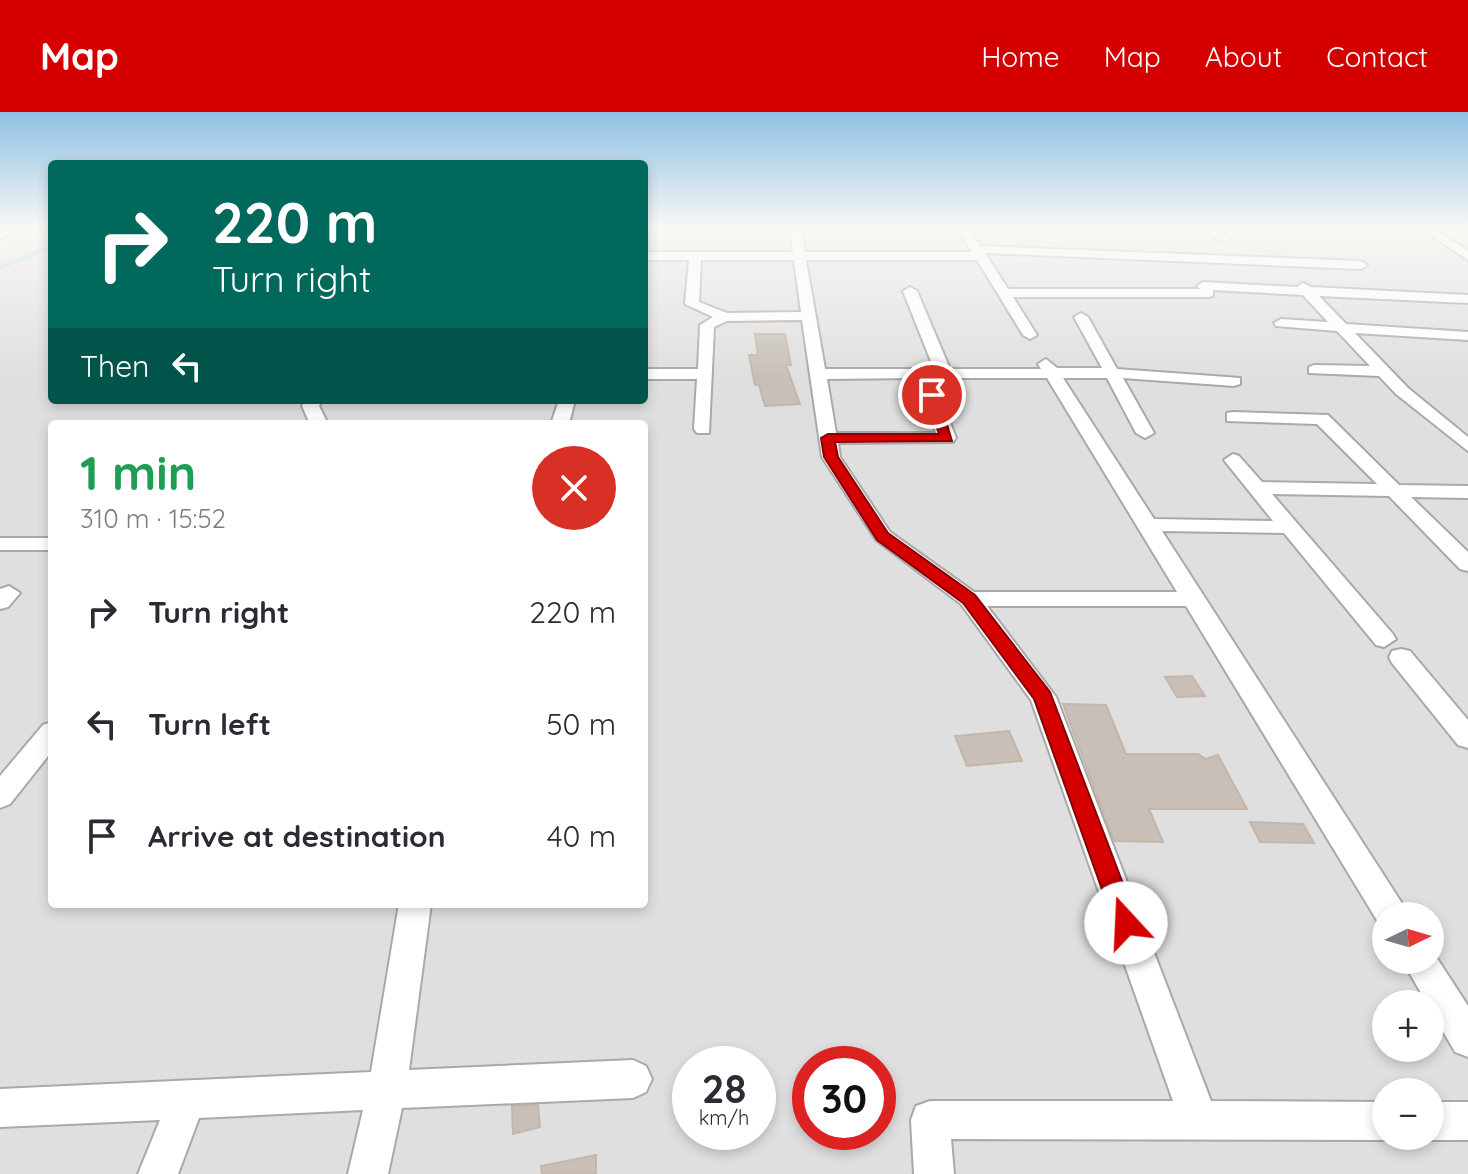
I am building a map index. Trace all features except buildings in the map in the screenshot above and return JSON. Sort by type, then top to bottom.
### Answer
[{"type":"street","points":[[694,278],[692,304],[725,317],[809,316]]},
{"type":"street","points":[[803,278],[831,457],[883,536],[969,599],[1043,697],[1199,1121]]},
{"type":"street","points":[[994,278],[1030,335]]},
{"type":"street","points":[[1004,293],[1208,293],[1197,278]]},
{"type":"street","points":[[1294,278],[1383,371],[1468,446]]},
{"type":"street","points":[[1203,286],[1468,299]]},
{"type":"street","points":[[910,291],[944,374]]},
{"type":"street","points":[[703,429],[707,325],[725,317]]},
{"type":"street","points":[[1081,317],[1145,433]]},
{"type":"street","points":[[1281,323],[1468,336]]},
{"type":"street","points":[[818,374],[944,374],[1049,369],[1234,381]]},
{"type":"street","points":[[1049,369],[1383,902]]},
{"type":"street","points":[[1314,370],[1383,371]]},
{"type":"street","points":[[648,374],[705,374]]},
{"type":"street","points":[[828,438],[947,438],[924,374]]},
{"type":"street","points":[[1233,417],[1322,419],[1468,564]]},
{"type":"street","points":[[1233,460],[1468,738]]},
{"type":"street","points":[[1257,488],[1468,492]]},
{"type":"street","points":[[1148,525],[1289,527]]},
{"type":"street","points":[[0,544],[48,544]]},
{"type":"street","points":[[969,599],[1196,599]]},
{"type":"street","points":[[0,796],[48,737]]},
{"type":"street","points":[[368,1174],[387,1090],[414,908]]},
{"type":"street","points":[[1428,974],[1468,1039]]},
{"type":"street","points":[[0,1108],[633,1079]]},
{"type":"street","points":[[158,1174],[187,1099]]},
{"type":"street","points":[[934,1174],[930,1120],[1372,1121]]},
{"type":"street","points":[[1444,1121],[1468,1121]]},
{"type":"shaded area","points":[[0,278],[48,278],[48,404],[648,404],[648,278],[1468,278],[1468,1174],[0,1174]]},
{"type":"route","points":[[932,395],[947,438],[828,438],[831,457],[883,536],[969,599],[1043,697],[1126,923]]}]
